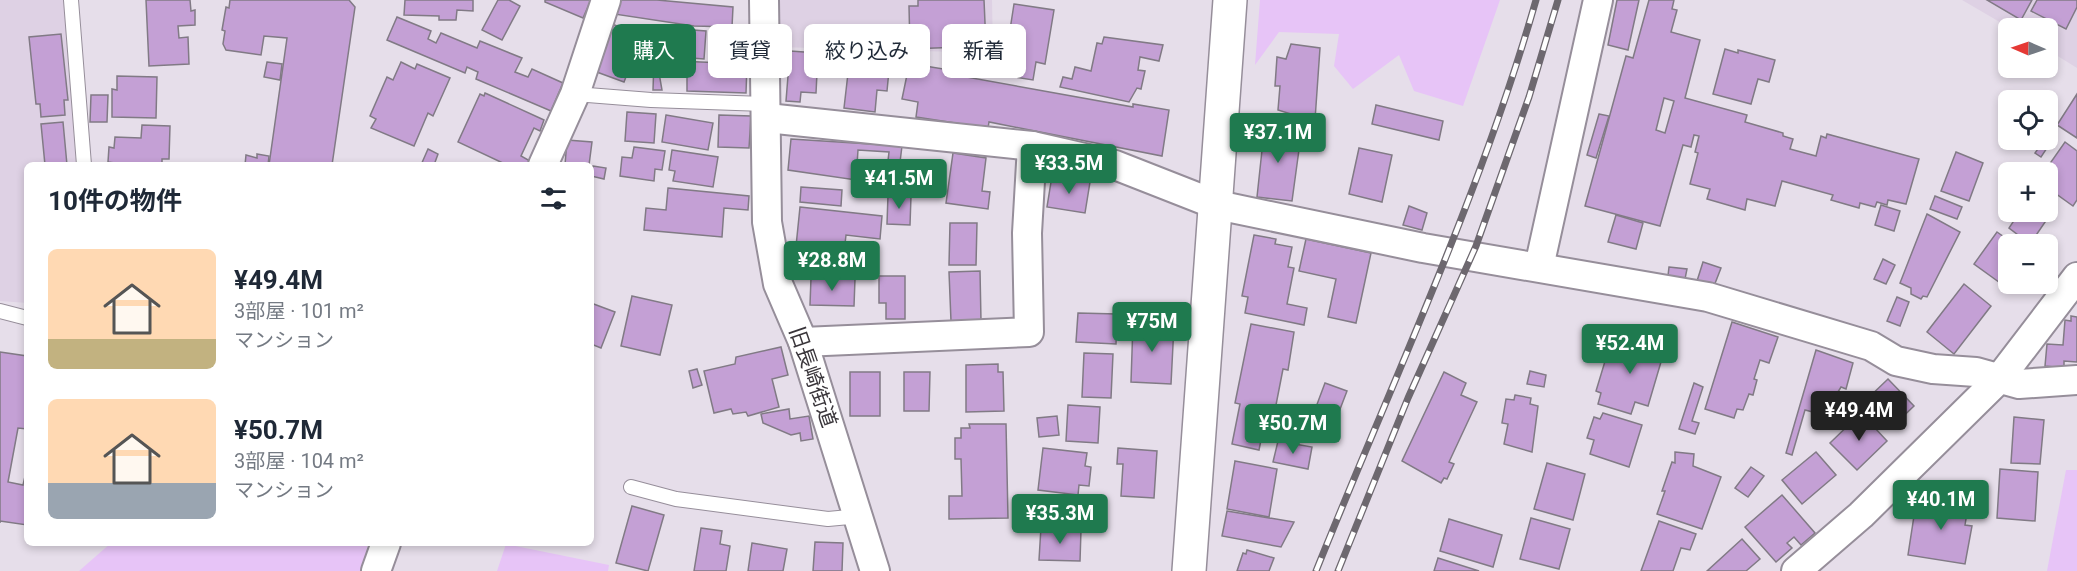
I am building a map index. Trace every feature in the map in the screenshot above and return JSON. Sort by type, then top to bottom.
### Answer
[{"type":"street","points":[[544,162],[575,94],[606,0]]},
{"type":"street","name":"旧長崎街道","points":[[764,0],[767,222],[778,284],[803,342],[860,516],[875,571]]},
{"type":"street","points":[[1189,571],[1230,0]]},
{"type":"street","points":[[1539,267],[1598,0]]},
{"type":"street","points":[[767,111],[1032,146],[1115,165],[1217,205],[1423,248],[1708,297],[1871,346],[1896,361],[1933,369],[1976,372],[2019,384],[2077,380]]},
{"type":"street","points":[[803,342],[1029,333],[1027,233],[1032,146]]},
{"type":"street","points":[[1796,571],[1861,515],[1999,379],[2077,277]]},
{"type":"street","points":[[376,571],[385,546]]},
{"type":"lane","points":[[71,0],[84,162]]},
{"type":"lane","points":[[575,94],[767,111]]},
{"type":"lane","points":[[0,312],[24,317]]},
{"type":"lane","points":[[631,487],[676,499],[828,519],[860,516]]},
{"type":"shaded area","points":[[0,0],[64,0],[76,162],[24,162],[24,303],[0,301]]},
{"type":"shaded area","points":[[776,0],[992,0],[992,24],[942,24],[942,52],[930,51],[930,24],[804,24],[804,48],[792,47],[792,24],[777,24]]},
{"type":"shaded area","points":[[1260,0],[1500,0],[1463,106],[1414,91],[1399,55],[1353,89],[1334,66],[1339,34],[1279,32],[1255,65]]},
{"type":"shaded area","points":[[1962,0],[2077,0],[2077,68],[2058,56],[2058,18],[1998,18],[1998,21]]},
{"type":"shaded area","points":[[2066,470],[2077,470],[2077,571],[2047,571]]},
{"type":"shaded area","points":[[108,546],[367,546],[362,571],[79,571]]},
{"type":"shaded area","points":[[505,546],[516,546],[609,565],[608,571],[497,571]]},
{"type":"building","points":[[146,0],[190,0],[191,11],[195,10],[195,25],[178,26],[179,38],[188,37],[189,64],[149,66]]},
{"type":"building","points":[[230,0],[349,0],[355,7],[332,162],[269,162],[287,38],[264,36],[261,55],[226,50],[223,44],[225,31],[222,30],[226,7],[229,8]]},
{"type":"building","points":[[405,0],[473,0],[473,11],[457,10],[456,20],[439,20],[439,16],[404,15]]},
{"type":"building","points":[[498,0],[509,0],[520,6],[502,40],[482,30]]},
{"type":"building","points":[[545,0],[591,0],[583,18],[545,2]]},
{"type":"building","points":[[618,0],[657,0],[733,7],[732,24],[708,24],[708,26],[614,14]]},
{"type":"building","points":[[918,0],[984,0],[985,24],[942,24],[942,48],[930,48],[930,24],[909,24],[909,6],[918,6]]},
{"type":"building","points":[[1617,0],[1639,0],[1628,50],[1608,45]]},
{"type":"building","points":[[1649,0],[1674,0],[1672,9],[1677,10],[1671,32],[1700,40],[1685,98],[1747,115],[1745,122],[1783,133],[1783,136],[1793,139],[1790,149],[1816,156],[1821,136],[1826,138],[1827,134],[1919,159],[1906,204],[1888,200],[1887,205],[1877,202],[1875,207],[1860,203],[1859,208],[1831,200],[1833,195],[1782,181],[1775,206],[1747,199],[1745,210],[1707,199],[1710,189],[1690,184],[1698,153],[1695,152],[1699,136],[1694,135],[1691,147],[1683,145],[1660,226],[1585,206],[1626,56],[1633,58]],"holes":[[[1664,98],[1674,101],[1665,133],[1656,130]]]},
{"type":"building","points":[[1987,0],[2032,0],[2022,18],[2018,18]]},
{"type":"building","points":[[2037,0],[2077,0],[2077,7],[2066,29],[2058,25],[2058,18],[2045,18],[2031,11]]},
{"type":"building","points":[[1014,4],[1054,10],[1045,64],[1036,62],[1033,80],[1021,78],[1026,78],[1026,24],[1011,24]]},
{"type":"building","points":[[397,17],[431,31],[428,39],[436,43],[441,33],[477,48],[480,41],[522,58],[515,72],[528,77],[532,69],[563,83],[551,111],[476,79],[478,72],[467,67],[465,73],[387,40]]},
{"type":"building","points":[[612,24],[612,78],[594,71]]},
{"type":"building","points":[[696,30],[706,31],[704,59],[696,58]]},
{"type":"building","points":[[61,34],[68,100],[64,100],[65,115],[41,117],[40,104],[36,104],[29,37]]},
{"type":"building","points":[[1104,37],[1163,45],[1159,61],[1140,57],[1138,70],[1145,71],[1141,89],[1137,88],[1129,102],[1060,87],[1063,77],[1072,79],[1075,67],[1091,71],[1097,43],[1102,44]]},
{"type":"building","points":[[1291,44],[1320,48],[1315,120],[1290,119],[1291,114],[1278,110],[1280,86],[1275,86],[1277,57],[1286,59]]},
{"type":"building","points":[[1725,49],[1738,53],[1738,50],[1775,60],[1769,82],[1758,79],[1751,104],[1713,94]]},
{"type":"building","points":[[792,51],[804,52],[804,78],[817,78],[816,93],[801,92],[800,102],[786,101],[788,78],[792,78]]},
{"type":"building","points":[[267,62],[282,64],[280,80],[264,77]]},
{"type":"building","points":[[401,62],[415,69],[417,64],[450,78],[433,116],[428,113],[414,146],[371,128],[376,119],[370,116],[387,77],[393,80]]},
{"type":"building","points":[[696,62],[708,62],[708,78],[747,78],[746,93],[687,91],[687,78],[696,78]]},
{"type":"building","points":[[930,67],[942,69],[942,78],[972,78],[1133,107],[1133,104],[1169,110],[1162,156],[989,122],[988,128],[916,117],[918,102],[902,99],[906,78],[930,78]]},
{"type":"building","points":[[117,76],[157,77],[156,118],[112,117],[112,89],[117,90]]},
{"type":"building","points":[[613,78],[626,78],[624,82]]},
{"type":"building","points":[[653,78],[660,78],[662,90],[653,90]]},
{"type":"building","points":[[847,78],[888,78],[887,91],[877,90],[875,112],[844,108]]},
{"type":"building","points":[[485,93],[544,120],[540,131],[534,128],[521,156],[530,162],[501,162],[458,142],[480,94],[484,96]]},
{"type":"building","points":[[2077,94],[2077,138],[2058,123]]},
{"type":"building","points":[[91,95],[108,95],[107,122],[90,122]]},
{"type":"building","points":[[1376,105],[1443,121],[1439,140],[1372,124]]},
{"type":"building","points":[[627,112],[656,114],[654,143],[625,141]]},
{"type":"building","points":[[1599,114],[1609,116],[1596,158],[1587,155]]},
{"type":"building","points":[[666,115],[713,123],[708,150],[662,142]]},
{"type":"building","points":[[719,115],[751,116],[749,148],[718,147]]},
{"type":"building","points":[[63,122],[67,162],[45,162],[41,124]]},
{"type":"building","points":[[142,125],[170,126],[169,159],[162,159],[162,162],[108,162],[109,147],[114,148],[115,137],[141,138]]},
{"type":"building","points":[[1255,129],[1301,135],[1292,201],[1257,197],[1263,141],[1254,140]]},
{"type":"building","points":[[791,139],[902,146],[899,170],[887,169],[889,152],[858,150],[856,180],[788,170]]},
{"type":"building","points":[[567,140],[592,142],[589,162],[565,162]]},
{"type":"building","points":[[2065,142],[2077,151],[2077,200],[2073,206],[2058,195],[2058,162],[2051,162]]},
{"type":"building","points":[[634,147],[665,151],[662,170],[655,169],[654,181],[620,176],[622,157],[632,158]]},
{"type":"building","points":[[1359,148],[1392,155],[1382,202],[1349,194]]},
{"type":"building","points":[[428,149],[438,154],[435,162],[422,162]]},
{"type":"building","points":[[672,150],[718,157],[713,187],[673,181],[675,171],[669,170]]},
{"type":"building","points":[[2037,150],[2046,150],[2041,157],[2035,153]]},
{"type":"building","points":[[1956,152],[1983,163],[1969,201],[1941,191]]},
{"type":"building","points":[[953,153],[986,158],[982,191],[990,192],[988,209],[946,203]]},
{"type":"building","points":[[257,154],[269,156],[268,162],[245,162],[246,155],[257,158]]},
{"type":"building","points":[[594,166],[606,168],[604,179],[594,177]]},
{"type":"building","points":[[1052,176],[1090,182],[1085,213],[1047,207]]},
{"type":"building","points":[[801,187],[842,190],[841,206],[800,202]]},
{"type":"building","points":[[668,188],[749,196],[748,210],[724,208],[722,237],[644,230],[646,208],[666,210]]},
{"type":"building","points":[[888,195],[911,196],[910,225],[887,224]]},
{"type":"building","points":[[1935,196],[1962,207],[1957,219],[1930,209]]},
{"type":"building","points":[[1881,205],[1900,211],[1894,231],[1875,225]]},
{"type":"building","points":[[1409,206],[1427,213],[1422,230],[1403,225]]},
{"type":"building","points":[[800,207],[882,216],[880,239],[846,235],[842,271],[794,266]]},
{"type":"building","points":[[1927,214],[1960,232],[1927,297],[1923,296],[1921,299],[1911,294],[1911,288],[1900,283]]},
{"type":"building","points":[[1616,215],[1643,223],[1636,249],[1608,242]]},
{"type":"building","points":[[2013,222],[2045,222],[2037,234],[2017,234],[2009,228]]},
{"type":"building","points":[[950,223],[977,223],[976,265],[949,265]]},
{"type":"building","points":[[1997,232],[2000,234],[1998,234],[1998,281],[1974,264]]},
{"type":"building","points":[[1254,235],[1276,239],[1275,244],[1292,247],[1288,267],[1294,268],[1287,304],[1307,308],[1304,325],[1245,313],[1248,297],[1242,296]]},
{"type":"building","points":[[1306,239],[1371,253],[1356,323],[1328,317],[1336,279],[1299,271]]},
{"type":"building","points":[[1883,259],[1895,265],[1886,284],[1874,279]]},
{"type":"building","points":[[1703,262],[1721,268],[1714,286],[1697,281]]},
{"type":"building","points":[[1669,267],[1687,269],[1685,279],[1668,276]]},
{"type":"building","points":[[980,271],[981,321],[951,321],[949,272]]},
{"type":"building","points":[[879,276],[905,276],[905,319],[886,319],[886,303],[879,303]]},
{"type":"building","points":[[811,278],[855,279],[854,306],[810,305]]},
{"type":"building","points":[[1964,284],[1991,306],[1954,354],[1927,332]]},
{"type":"building","points":[[632,296],[672,305],[660,355],[621,346]]},
{"type":"building","points":[[1897,297],[1909,302],[1900,326],[1887,321]]},
{"type":"building","points":[[594,304],[615,312],[601,348],[594,345]]},
{"type":"building","points":[[1078,313],[1117,314],[1116,344],[1076,342]]},
{"type":"building","points":[[2071,316],[2077,317],[2077,362],[2064,361],[2064,368],[2045,366],[2047,344],[2063,345],[2065,320],[2071,321]]},
{"type":"building","points":[[1732,322],[1778,337],[1769,363],[1760,360],[1754,379],[1757,380],[1753,395],[1749,394],[1743,410],[1737,409],[1734,418],[1705,409]]},
{"type":"building","points":[[1133,323],[1174,325],[1171,384],[1131,382]]},
{"type":"building","points":[[1251,324],[1294,332],[1288,370],[1283,369],[1275,410],[1278,411],[1275,432],[1263,430],[1259,450],[1232,444],[1240,404],[1235,403]]},
{"type":"building","points":[[1620,336],[1647,344],[1648,340],[1666,345],[1648,406],[1635,402],[1631,414],[1598,404],[1601,393],[1596,391],[1606,358],[1612,360]]},
{"type":"building","points":[[781,347],[788,375],[772,379],[779,407],[748,416],[746,412],[733,414],[731,409],[714,413],[704,371],[735,364],[736,357]]},
{"type":"building","points":[[1816,350],[1853,363],[1846,389],[1841,387],[1824,415],[1805,410],[1792,455],[1786,453]]},
{"type":"building","points":[[0,352],[24,356],[24,429],[18,428],[8,482],[23,485],[24,481],[24,525],[0,521]]},
{"type":"building","points":[[1084,353],[1113,354],[1111,398],[1082,397]]},
{"type":"building","points":[[998,364],[998,372],[1003,372],[1004,411],[966,412],[966,365]]},
{"type":"building","points":[[697,369],[702,385],[693,388],[689,371]]},
{"type":"building","points":[[1530,371],[1546,375],[1544,387],[1527,384]]},
{"type":"building","points":[[850,372],[880,372],[880,416],[850,416]]},
{"type":"building","points":[[904,372],[930,372],[929,411],[904,411]]},
{"type":"building","points":[[1444,372],[1466,383],[1461,395],[1477,402],[1449,462],[1454,464],[1447,479],[1444,478],[1441,483],[1402,461]]},
{"type":"building","points":[[1888,379],[1914,406],[1890,429],[1864,402]]},
{"type":"building","points":[[1325,383],[1347,391],[1332,430],[1317,424],[1320,418],[1313,415]]},
{"type":"building","points":[[1694,383],[1703,387],[1692,421],[1699,423],[1695,434],[1679,429]]},
{"type":"building","points":[[1515,395],[1531,398],[1530,404],[1538,406],[1532,452],[1504,444],[1508,424],[1502,423],[1506,399],[1514,400]]},
{"type":"building","points":[[1068,405],[1100,407],[1098,443],[1066,441]]},
{"type":"building","points":[[789,409],[790,419],[809,416],[813,439],[801,441],[800,433],[791,435],[763,423],[761,414]]},
{"type":"building","points":[[1603,413],[1642,425],[1629,467],[1590,454],[1594,440],[1587,438],[1594,417],[1600,419]]},
{"type":"building","points":[[1861,413],[1887,441],[1857,470],[1830,443]]},
{"type":"building","points":[[1057,416],[1059,435],[1039,437],[1037,418]]},
{"type":"building","points":[[2014,417],[2044,420],[2040,464],[2011,463]]},
{"type":"building","points":[[969,424],[1006,424],[1008,518],[949,519],[949,496],[962,496],[961,459],[955,459],[955,438],[961,438],[961,428],[970,428]]},
{"type":"building","points":[[1278,441],[1312,447],[1308,469],[1273,462]]},
{"type":"building","points":[[1043,448],[1087,453],[1085,466],[1091,467],[1089,486],[1079,485],[1078,495],[1038,490]]},
{"type":"building","points":[[1118,448],[1157,451],[1154,498],[1121,496],[1123,464],[1117,464]]},
{"type":"building","points":[[1675,452],[1694,454],[1693,466],[1721,477],[1702,529],[1657,514],[1672,462],[1675,463]]},
{"type":"building","points":[[1816,452],[1836,475],[1802,504],[1782,480]]},
{"type":"building","points":[[1235,461],[1277,469],[1269,517],[1227,509]]},
{"type":"building","points":[[1547,463],[1585,474],[1573,520],[1534,509]]},
{"type":"building","points":[[1751,467],[1764,476],[1748,497],[1735,488]]},
{"type":"building","points":[[2000,469],[2038,472],[2035,521],[1997,518]]},
{"type":"building","points":[[1782,495],[1815,533],[1801,545],[1794,537],[1787,543],[1792,548],[1776,562],[1745,527]]},
{"type":"building","points":[[1943,497],[1969,501],[1965,525],[1972,526],[1965,564],[1908,555],[1916,503],[1941,507]]},
{"type":"building","points":[[632,506],[664,515],[648,571],[616,563]]},
{"type":"building","points":[[1227,511],[1294,522],[1281,547],[1222,536]]},
{"type":"building","points":[[1531,518],[1570,529],[1559,569],[1520,559]]},
{"type":"building","points":[[1449,519],[1502,535],[1493,567],[1440,551]]},
{"type":"building","points":[[1659,521],[1696,534],[1690,550],[1681,548],[1673,571],[1641,571]]},
{"type":"building","points":[[1041,527],[1081,530],[1080,561],[1039,560]]},
{"type":"building","points":[[701,528],[722,531],[720,544],[730,546],[726,571],[694,571]]},
{"type":"building","points":[[1742,539],[1760,559],[1746,571],[1707,571]]},
{"type":"building","points":[[815,542],[843,543],[842,571],[813,571]]},
{"type":"building","points":[[752,543],[787,549],[783,571],[748,571]]},
{"type":"building","points":[[1247,550],[1274,558],[1269,571],[1237,571],[1243,553],[1246,554]]},
{"type":"building","points":[[1438,558],[1479,571],[1434,571]]},
{"type":"railway","points":[[1316,571],[1462,217],[1514,73],[1536,0]]},
{"type":"railway","points":[[1338,571],[1408,398],[1476,246],[1529,97],[1558,0]]}]
